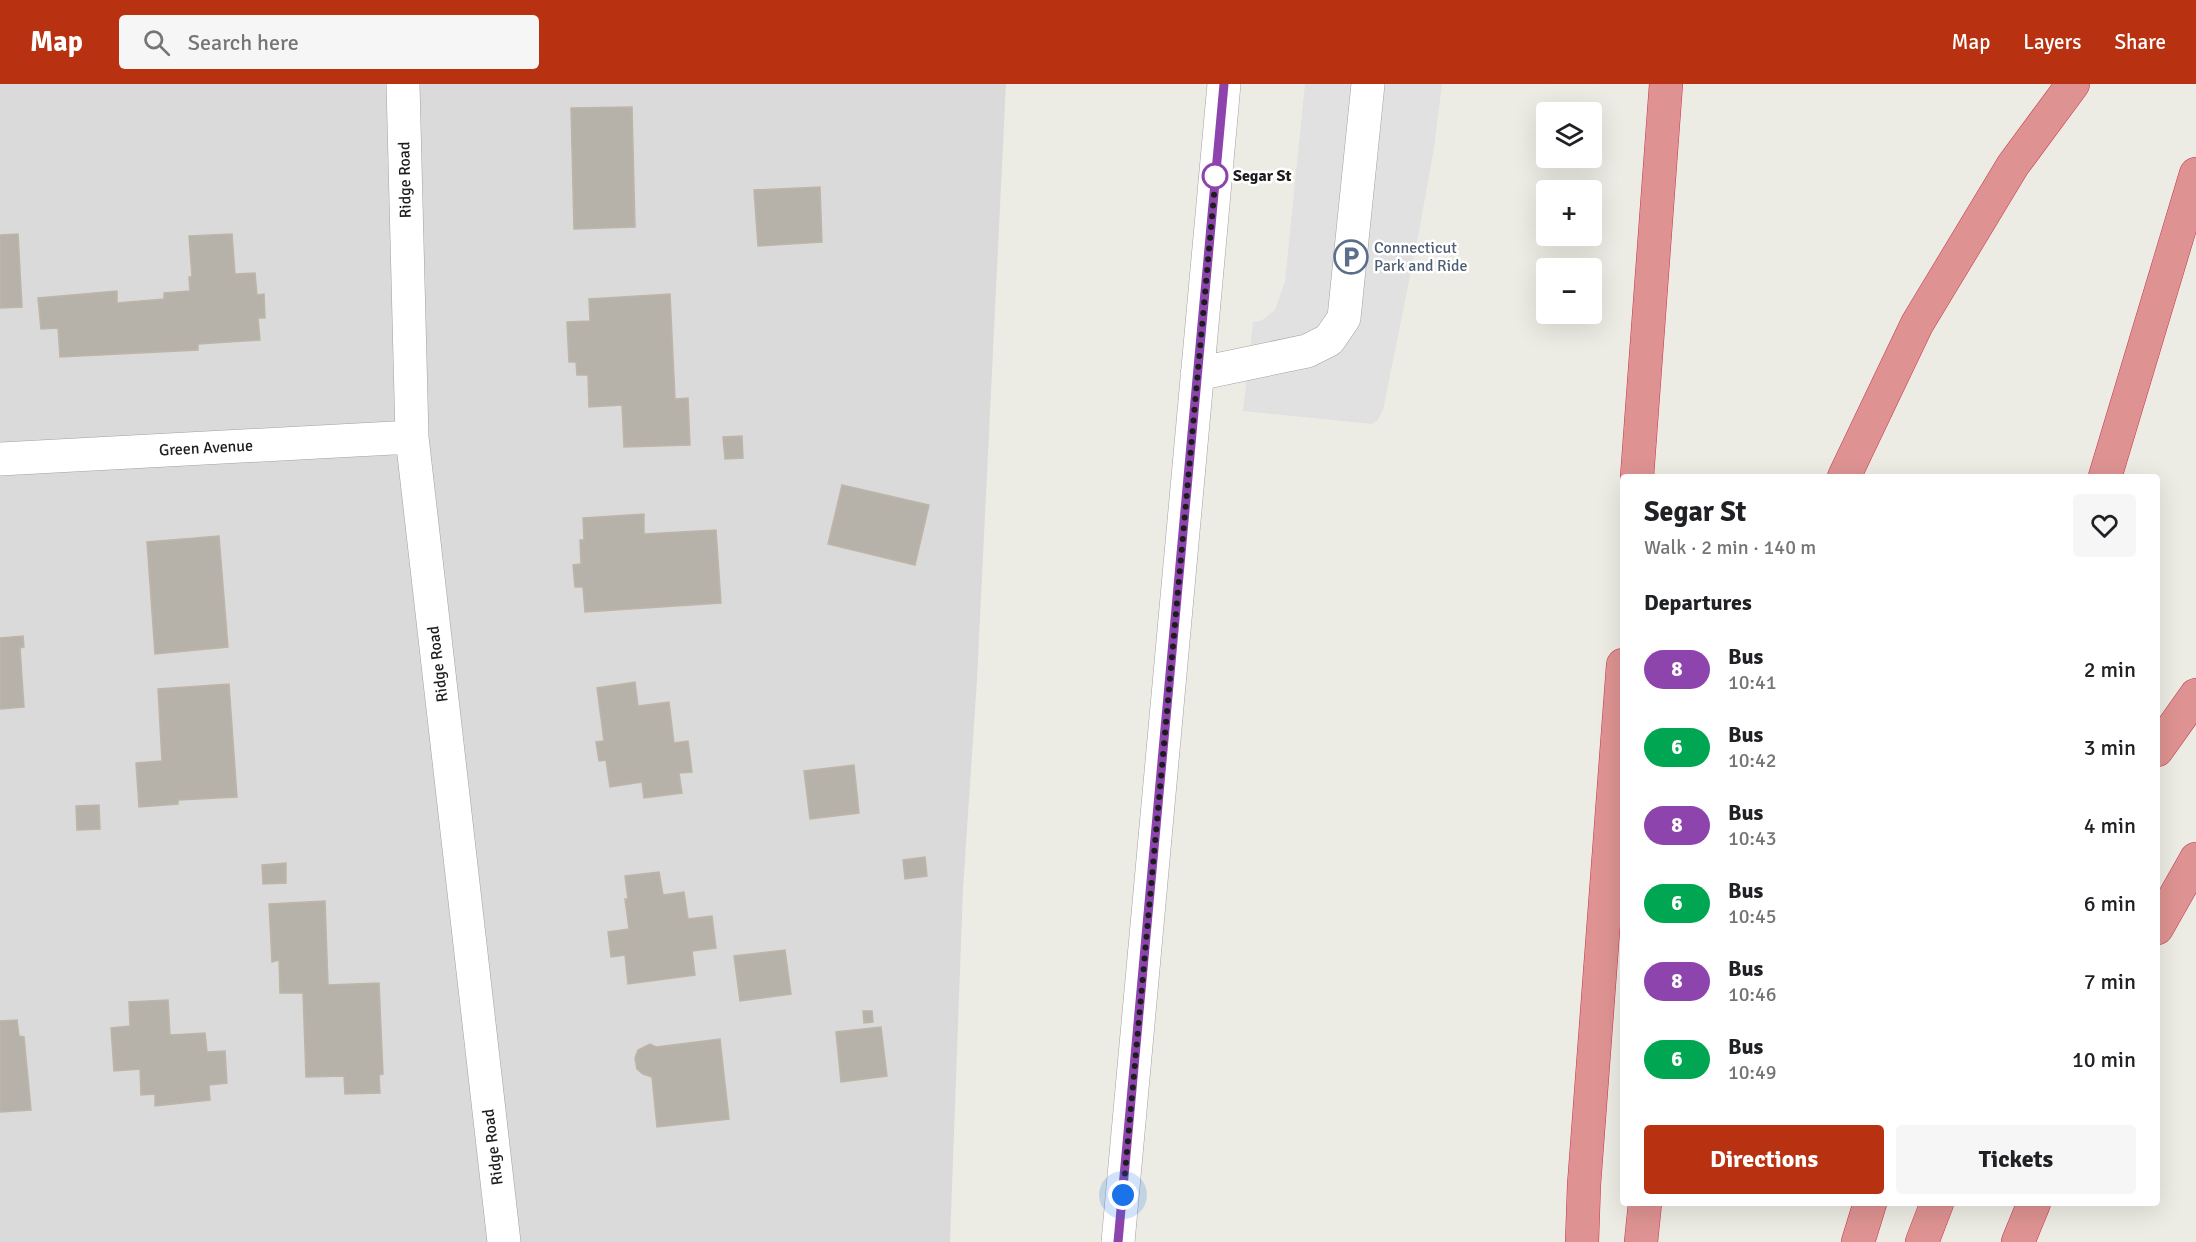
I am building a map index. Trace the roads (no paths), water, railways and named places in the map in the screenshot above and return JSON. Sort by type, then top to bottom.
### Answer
[{"type":"highway","points":[[1637,474],[1666,84]]},
{"type":"highway","points":[[1845,474],[1917,324],[2013,165],[2073,84]]},
{"type":"highway","points":[[2106,474],[2196,174]]},
{"type":"highway","points":[[2160,746],[2196,695]]},
{"type":"highway","points":[[1582,1242],[1584,1185],[1620,705]]},
{"type":"highway","points":[[2160,923],[2196,859]]},
{"type":"highway","points":[[1641,1242],[1645,1206]]},
{"type":"highway","points":[[1858,1242],[1869,1206]]},
{"type":"highway","points":[[1922,1242],[1936,1206]]},
{"type":"highway","points":[[2018,1242],[2033,1206]]},
{"type":"street","name":"Ridge Road","points":[[403,84],[412,437],[504,1242]]},
{"type":"street","points":[[1118,1242],[1224,84]]},
{"type":"street","points":[[1197,374],[1307,351],[1329,340],[1344,318],[1368,84]]},
{"type":"street","name":"Green Avenue","points":[[0,459],[412,437]]},
{"type":"place","name":"Segar St","points":[[1215,176]]},
{"type":"place","name":"Connecticut Park and Ride","points":[[1351,257]]}]
